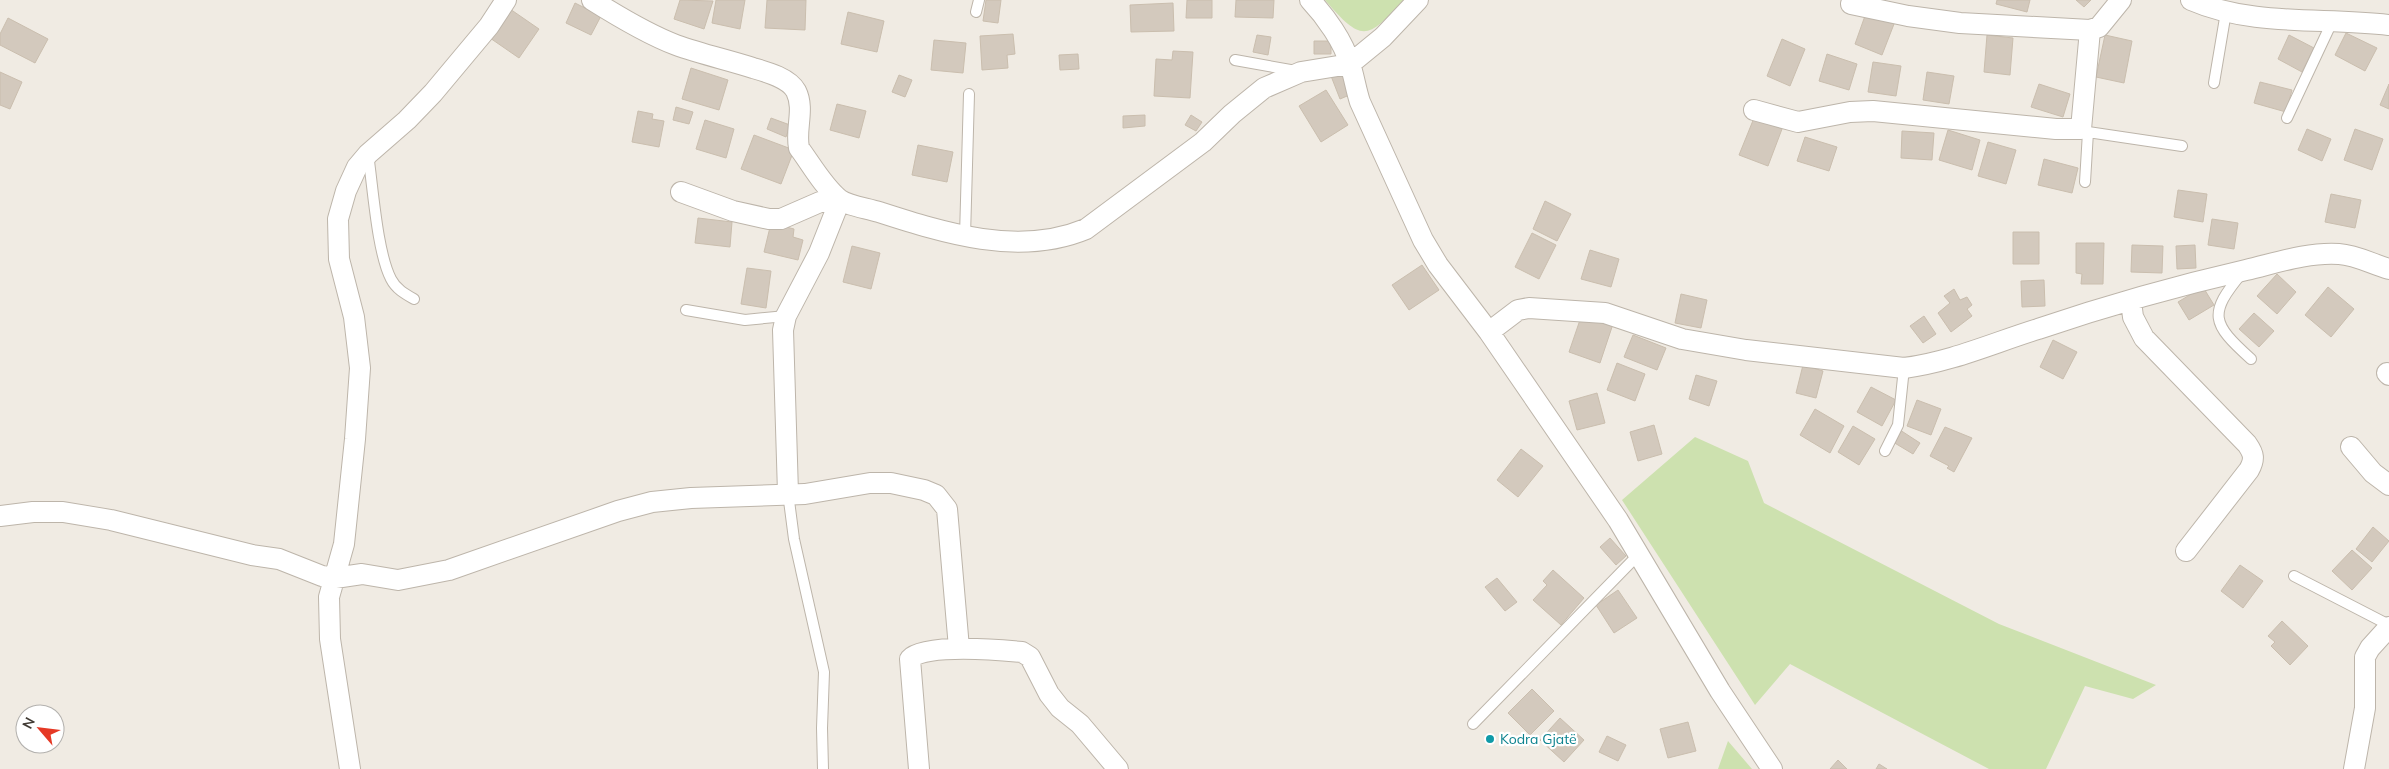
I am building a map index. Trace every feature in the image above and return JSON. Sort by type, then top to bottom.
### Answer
[{"type":"street","points":[[350,769],[330,639],[329,597],[344,544],[360,368],[354,317],[339,259],[338,219],[350,179],[368,154],[407,120],[433,93],[489,26],[506,0]]},
{"type":"street","points":[[592,0],[658,38],[695,52],[761,70],[787,82],[795,89],[800,100],[797,137],[799,148],[840,200]]},
{"type":"street","points":[[1310,0],[1331,28],[1350,64],[1353,83],[1360,102],[1424,240],[1438,265],[1489,332],[1580,464],[1638,554],[1720,691],[1772,769]]},
{"type":"street","points":[[681,192],[733,211],[769,219],[781,218],[820,202],[840,200],[934,229],[965,236],[1019,242],[1068,236],[1086,229],[1203,142],[1249,99],[1280,80],[1301,72],[1350,64],[1383,37],[1418,0]]},
{"type":"street","points":[[1851,4],[1908,16],[1960,23],[2090,30],[2099,26],[2121,0]]},
{"type":"street","points":[[2190,0],[2226,12],[2332,22],[2389,25]]},
{"type":"street","points":[[1754,110],[1798,122],[1850,112],[1873,111],[2085,131],[2090,30]]},
{"type":"street","points":[[788,493],[783,338],[786,316],[818,253],[840,200]]},
{"type":"street","points":[[1489,332],[1518,310],[1529,308],[1605,313],[1682,338],[1746,350],[1904,368],[1928,365],[1960,356],[2039,328],[2182,285],[2318,254],[2340,254],[2359,258],[2389,270]]},
{"type":"street","points":[[2131,301],[2133,317],[2144,338],[2253,452],[2254,460],[2249,470],[2186,551]]},
{"type":"street","points":[[2351,447],[2373,472],[2389,485]]},
{"type":"street","points":[[0,516],[54,512],[102,518],[252,555],[279,559],[322,576],[335,578],[362,574],[398,580],[418,578],[449,570],[618,511],[652,502],[691,498],[788,493],[805,494],[870,483],[890,483],[924,490],[943,502],[950,520],[959,648]]},
{"type":"street","points":[[2354,769],[2365,708],[2365,658],[2370,648],[2389,626]]},
{"type":"street","points":[[919,769],[910,659],[917,654],[959,648],[1016,651],[1030,657],[1049,694],[1060,708],[1080,724],[1118,769]]},
{"type":"lane","points":[[976,12],[979,0]]},
{"type":"lane","points":[[2214,83],[2226,12]]},
{"type":"lane","points":[[2287,118],[2332,22]]},
{"type":"lane","points":[[1235,60],[1301,72]]},
{"type":"lane","points":[[965,236],[969,94]]},
{"type":"lane","points":[[2085,182],[2085,131],[2182,146]]},
{"type":"lane","points":[[368,154],[384,262],[391,281],[400,291],[414,299]]},
{"type":"lane","points":[[2244,270],[2219,305],[2218,317],[2222,328],[2233,343],[2251,359]]},
{"type":"lane","points":[[686,310],[745,320],[786,316]]},
{"type":"lane","points":[[1885,451],[1898,425],[1904,368]]},
{"type":"lane","points":[[788,493],[794,539],[824,672],[823,769]]},
{"type":"lane","points":[[1473,724],[1638,554]]},
{"type":"lane","points":[[2294,576],[2389,626]]},
{"type":"green space","points":[[1325,0],[1404,0],[1381,23],[1372,29],[1364,31],[1348,24]]},
{"type":"green space","points":[[1695,437],[1748,461],[1764,503],[1999,624],[2156,685],[2133,699],[2085,686],[2046,769],[1989,769],[1790,664],[1755,705],[1622,500]]},
{"type":"green space","points":[[1728,741],[1752,769],[1718,769]]},
{"type":"building","points":[[680,0],[713,1],[704,29],[674,19]]},
{"type":"building","points":[[716,0],[745,0],[740,29],[712,23]]},
{"type":"building","points":[[767,0],[806,0],[805,30],[765,28]]},
{"type":"building","points":[[986,0],[1001,0],[998,23],[983,21]]},
{"type":"building","points":[[1187,0],[1212,0],[1212,18],[1186,18]]},
{"type":"building","points":[[1236,0],[1274,0],[1273,18],[1235,17]]},
{"type":"building","points":[[1997,0],[2030,0],[2027,12],[1996,4]]},
{"type":"building","points":[[2076,0],[2091,0],[2084,7]]},
{"type":"building","points":[[575,3],[601,16],[591,35],[566,23]]},
{"type":"building","points":[[1173,3],[1174,31],[1131,32],[1130,5]]},
{"type":"building","points":[[510,9],[539,29],[519,58],[490,38]]},
{"type":"building","points":[[848,12],[884,21],[877,52],[841,44]]},
{"type":"building","points":[[1866,13],[1894,24],[1882,55],[1855,44]]},
{"type":"building","points":[[8,18],[48,39],[35,63],[0,45],[0,34]]},
{"type":"building","points":[[2346,33],[2377,48],[2365,71],[2335,55]]},
{"type":"building","points":[[1013,34],[1015,54],[1007,55],[1008,68],[982,70],[980,36]]},
{"type":"building","points":[[1257,35],[1271,37],[1268,55],[1253,52]]},
{"type":"building","points":[[1987,35],[2013,38],[2010,75],[1984,72]]},
{"type":"building","points":[[2105,35],[2132,41],[2124,83],[2096,77]]},
{"type":"building","points":[[2289,35],[2314,48],[2302,72],[2278,59]]},
{"type":"building","points":[[1782,39],[1805,49],[1790,86],[1767,76]]},
{"type":"building","points":[[934,40],[966,43],[963,73],[931,70]]},
{"type":"building","points":[[1314,41],[1331,41],[1331,54],[1314,54]]},
{"type":"building","points":[[1173,51],[1193,52],[1190,98],[1154,96],[1156,59],[1172,60]]},
{"type":"building","points":[[1078,54],[1079,69],[1060,70],[1059,55]]},
{"type":"building","points":[[1827,54],[1857,64],[1849,90],[1819,81]]},
{"type":"building","points":[[1873,62],[1901,66],[1896,96],[1868,92]]},
{"type":"building","points":[[691,68],[728,80],[719,110],[682,99]]},
{"type":"building","points":[[0,72],[22,82],[10,109],[0,105]]},
{"type":"building","points":[[1344,72],[1352,94],[1340,99],[1331,76]]},
{"type":"building","points":[[1927,72],[1954,76],[1949,104],[1923,100]]},
{"type":"building","points":[[899,75],[912,80],[905,97],[892,92]]},
{"type":"building","points":[[2260,82],[2292,90],[2286,112],[2254,103]]},
{"type":"building","points":[[2039,84],[2070,94],[2063,117],[2031,107]]},
{"type":"building","points":[[2389,84],[2389,109],[2380,105]]},
{"type":"building","points":[[1326,90],[1348,125],[1321,142],[1299,106]]},
{"type":"building","points":[[837,104],[866,111],[859,138],[830,130]]},
{"type":"building","points":[[676,107],[693,112],[689,124],[673,120]]},
{"type":"building","points":[[638,111],[653,114],[652,119],[664,121],[659,147],[632,142]]},
{"type":"building","points":[[1145,115],[1145,126],[1123,128],[1123,116]]},
{"type":"building","points":[[1191,115],[1202,122],[1196,131],[1185,125]]},
{"type":"building","points":[[771,118],[790,125],[786,137],[767,129]]},
{"type":"building","points":[[1754,118],[1782,129],[1768,166],[1739,155]]},
{"type":"building","points":[[705,120],[734,129],[726,158],[696,149]]},
{"type":"building","points":[[2307,129],[2331,139],[2322,161],[2298,150]]},
{"type":"building","points":[[2355,129],[2383,139],[2372,170],[2344,160]]},
{"type":"building","points":[[1948,130],[1980,140],[1972,170],[1939,160]]},
{"type":"building","points":[[1902,131],[1934,133],[1932,160],[1901,158]]},
{"type":"building","points":[[754,135],[794,150],[781,184],[741,169]]},
{"type":"building","points":[[1805,137],[1837,147],[1829,171],[1797,161]]},
{"type":"building","points":[[1988,142],[2016,150],[2006,184],[1978,176]]},
{"type":"building","points":[[918,145],[953,152],[947,182],[912,175]]},
{"type":"building","points":[[2044,159],[2078,168],[2072,193],[2038,185]]},
{"type":"building","points":[[2178,190],[2207,194],[2203,222],[2174,217]]},
{"type":"building","points":[[2331,194],[2361,200],[2355,228],[2325,222]]},
{"type":"building","points":[[1545,201],[1571,214],[1557,241],[1533,229]]},
{"type":"building","points":[[698,218],[732,222],[730,247],[695,243]]},
{"type":"building","points":[[2212,219],[2238,223],[2234,249],[2208,245]]},
{"type":"building","points":[[771,223],[794,229],[793,237],[803,240],[798,260],[764,252]]},
{"type":"building","points":[[2013,232],[2039,232],[2039,264],[2013,264]]},
{"type":"building","points":[[1532,233],[1556,245],[1539,279],[1515,267]]},
{"type":"building","points":[[2076,243],[2104,243],[2103,284],[2081,284],[2082,274],[2076,273]]},
{"type":"building","points":[[2132,245],[2163,246],[2162,273],[2131,272]]},
{"type":"building","points":[[2195,245],[2196,268],[2177,269],[2176,246]]},
{"type":"building","points":[[852,246],[880,253],[871,289],[843,282]]},
{"type":"building","points":[[1590,250],[1619,259],[1611,287],[1581,279]]},
{"type":"building","points":[[1422,265],[1439,290],[1409,310],[1392,285]]},
{"type":"building","points":[[747,268],[771,271],[766,308],[741,304]]},
{"type":"building","points":[[2277,274],[2296,292],[2277,314],[2257,296]]},
{"type":"building","points":[[2044,280],[2045,306],[2022,307],[2021,281]]},
{"type":"building","points":[[2203,287],[2214,305],[2189,320],[2178,302]]},
{"type":"building","points":[[2328,287],[2354,309],[2331,337],[2305,315]]},
{"type":"building","points":[[1954,289],[1960,300],[1967,297],[1972,305],[1967,309],[1972,316],[1951,332],[1938,313],[1950,303],[1944,296]]},
{"type":"building","points":[[1681,294],[1707,300],[1701,328],[1675,323]]},
{"type":"building","points":[[2254,313],[2274,331],[2259,347],[2239,329]]},
{"type":"building","points":[[1582,314],[1613,324],[1600,363],[1569,352]]},
{"type":"building","points":[[1924,316],[1936,334],[1923,343],[1910,326]]},
{"type":"building","points":[[1633,335],[1666,348],[1657,370],[1624,357]]},
{"type":"building","points":[[2053,340],[2077,352],[2063,379],[2040,367]]},
{"type":"building","points":[[1617,363],[1645,374],[1635,401],[1607,390]]},
{"type":"building","points":[[1803,365],[1823,371],[1816,398],[1796,393]]},
{"type":"building","points":[[1696,375],[1717,381],[1709,406],[1689,399]]},
{"type":"building","points":[[1871,387],[1896,400],[1882,426],[1857,412]]},
{"type":"building","points":[[1597,393],[1605,423],[1577,430],[1569,401]]},
{"type":"building","points":[[1917,400],[1941,409],[1931,435],[1907,426]]},
{"type":"building","points":[[1815,409],[1844,426],[1830,453],[1800,435]]},
{"type":"building","points":[[1654,425],[1662,454],[1638,461],[1630,432]]},
{"type":"building","points":[[1853,426],[1875,439],[1859,465],[1838,452]]},
{"type":"building","points":[[1945,427],[1972,438],[1954,472],[1947,468],[1949,466],[1930,456]]},
{"type":"building","points":[[1900,430],[1920,443],[1913,454],[1893,442]]},
{"type":"building","points":[[1521,449],[1543,466],[1518,497],[1497,480]]},
{"type":"building","points":[[2373,527],[2389,541],[2372,562],[2356,549]]},
{"type":"building","points":[[1610,538],[1626,556],[1616,565],[1600,547]]},
{"type":"building","points":[[2352,550],[2372,568],[2352,590],[2332,571]]},
{"type":"building","points":[[2240,565],[2263,581],[2243,608],[2221,591]]},
{"type":"building","points":[[1553,570],[1584,598],[1561,625],[1533,600],[1547,585],[1543,581]]},
{"type":"building","points":[[1497,578],[1517,602],[1505,611],[1485,587]]},
{"type":"building","points":[[1618,590],[1637,618],[1614,633],[1596,605]]},
{"type":"building","points":[[2282,621],[2308,646],[2290,665],[2271,646],[2275,642],[2268,636]]},
{"type":"building","points":[[1532,689],[1554,711],[1530,735],[1508,713]]},
{"type":"building","points":[[1560,718],[1584,740],[1564,762],[1540,740]]},
{"type":"building","points":[[1688,722],[1696,751],[1668,758],[1660,729]]},
{"type":"building","points":[[1607,736],[1626,745],[1618,761],[1599,752]]},
{"type":"building","points":[[1838,760],[1847,769],[1830,769]]},
{"type":"building","points":[[1879,764],[1887,769],[1876,769]]},
{"type":"place","name":"Kodra Gjatë","points":[[1490,739]]}]
